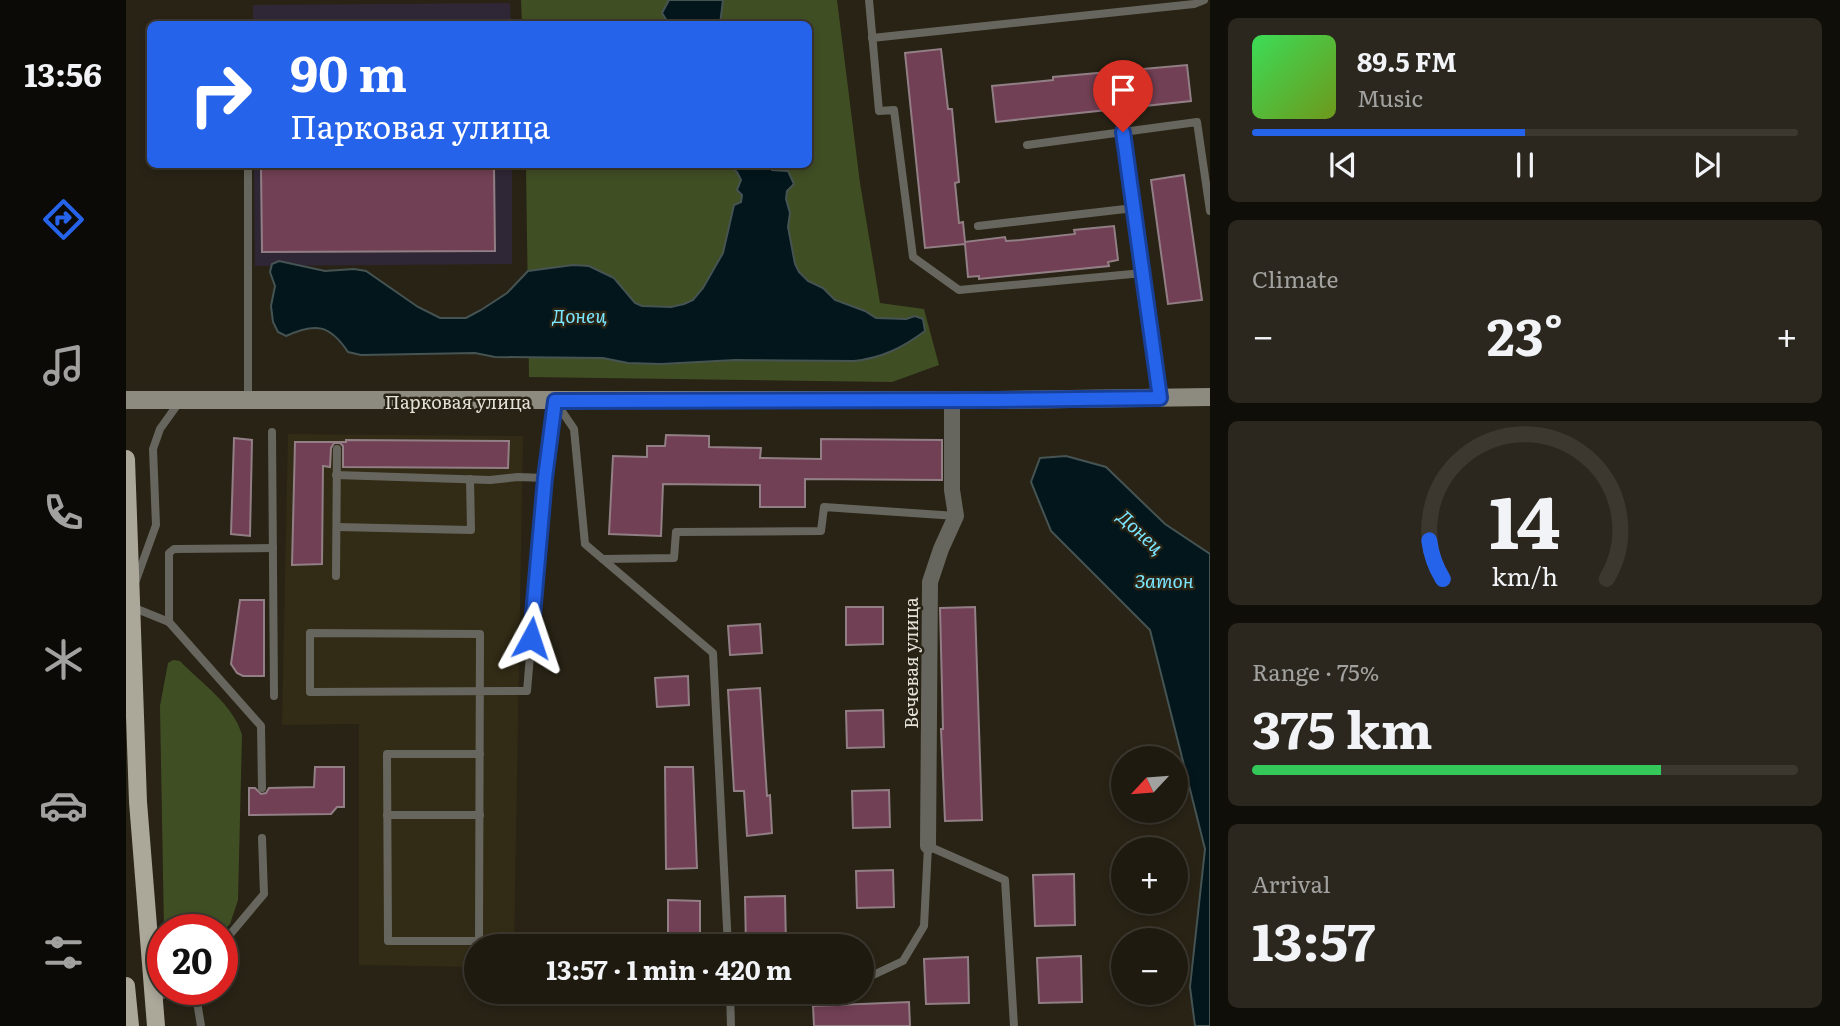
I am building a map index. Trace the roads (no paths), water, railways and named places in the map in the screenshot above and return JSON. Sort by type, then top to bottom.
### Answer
[{"type":"main road","points":[[126,459],[131,602],[129,639],[147,921]]},
{"type":"main road","points":[[126,986],[130,1026]]},
{"type":"main road","points":[[154,1005],[156,1026]]},
{"type":"street","name":"Парковая улица","points":[[126,400],[952,400],[1210,397]]},
{"type":"street","points":[[952,400],[952,490],[956,516]]},
{"type":"street","name":"Вечевая улица","points":[[928,846],[930,583],[956,516]]},
{"type":"lane","points":[[869,0],[879,111],[894,110],[913,257],[959,290],[1143,273]]},
{"type":"lane","points":[[872,38],[1194,4],[1204,0]]},
{"type":"lane","points":[[1027,145],[1198,122],[1210,211]]},
{"type":"lane","points":[[1123,132],[1160,398]]},
{"type":"lane","points":[[1200,139],[1210,134]]},
{"type":"lane","points":[[248,168],[248,400]]},
{"type":"lane","points":[[978,226],[1134,208]]},
{"type":"lane","points":[[180,400],[160,429],[153,449],[156,525],[131,602],[169,622],[261,726],[262,788]]},
{"type":"lane","points":[[480,754],[387,754],[388,941],[479,941],[480,815],[480,754],[480,692],[481,634],[310,633],[310,692],[480,692],[527,691],[545,478],[555,401]]},
{"type":"lane","points":[[555,401],[574,429],[584,544],[713,653],[727,934]]},
{"type":"lane","points":[[272,432],[274,696]]},
{"type":"lane","points":[[336,576],[337,449]]},
{"type":"lane","points":[[335,475],[490,480],[545,478]]},
{"type":"lane","points":[[337,527],[471,530],[470,479]]},
{"type":"lane","points":[[603,559],[674,558],[676,532],[821,531],[824,507],[956,516]]},
{"type":"lane","points":[[169,622],[169,553],[174,549],[273,548]]},
{"type":"lane","points":[[387,815],[480,815]]},
{"type":"lane","points":[[238,925],[264,894],[262,838]]},
{"type":"lane","points":[[874,975],[903,961],[924,926],[928,846],[1005,880],[1014,1026]]},
{"type":"lane","points":[[730,1004],[731,1026]]},
{"type":"lane","points":[[198,1005],[201,1026]]},
{"type":"water","points":[[669,0],[723,0],[720,21],[667,21],[662,13]]},
{"type":"water","name":"Донец","points":[[732,168],[788,171],[794,184],[787,191],[790,213],[788,227],[795,264],[808,281],[823,288],[835,300],[876,318],[906,319],[915,316],[923,319],[925,331],[891,351],[854,361],[735,360],[661,364],[628,363],[603,358],[495,357],[475,353],[361,355],[348,352],[328,331],[314,328],[286,336],[278,332],[273,322],[271,306],[275,286],[270,272],[272,264],[279,261],[325,271],[366,271],[418,307],[440,318],[466,318],[481,310],[507,293],[528,271],[573,265],[589,266],[614,278],[635,303],[642,306],[671,307],[684,304],[693,300],[703,288],[723,253],[734,205],[741,202],[742,195],[737,190],[741,180]]},
{"type":"water","name":"Затон","points":[[1066,456],[1106,467],[1165,524],[1210,554],[1210,1026],[1195,1026],[1190,987],[1205,849],[1188,781],[1188,746],[1179,746],[1150,630],[1051,531],[1031,482],[1040,458]]}]
